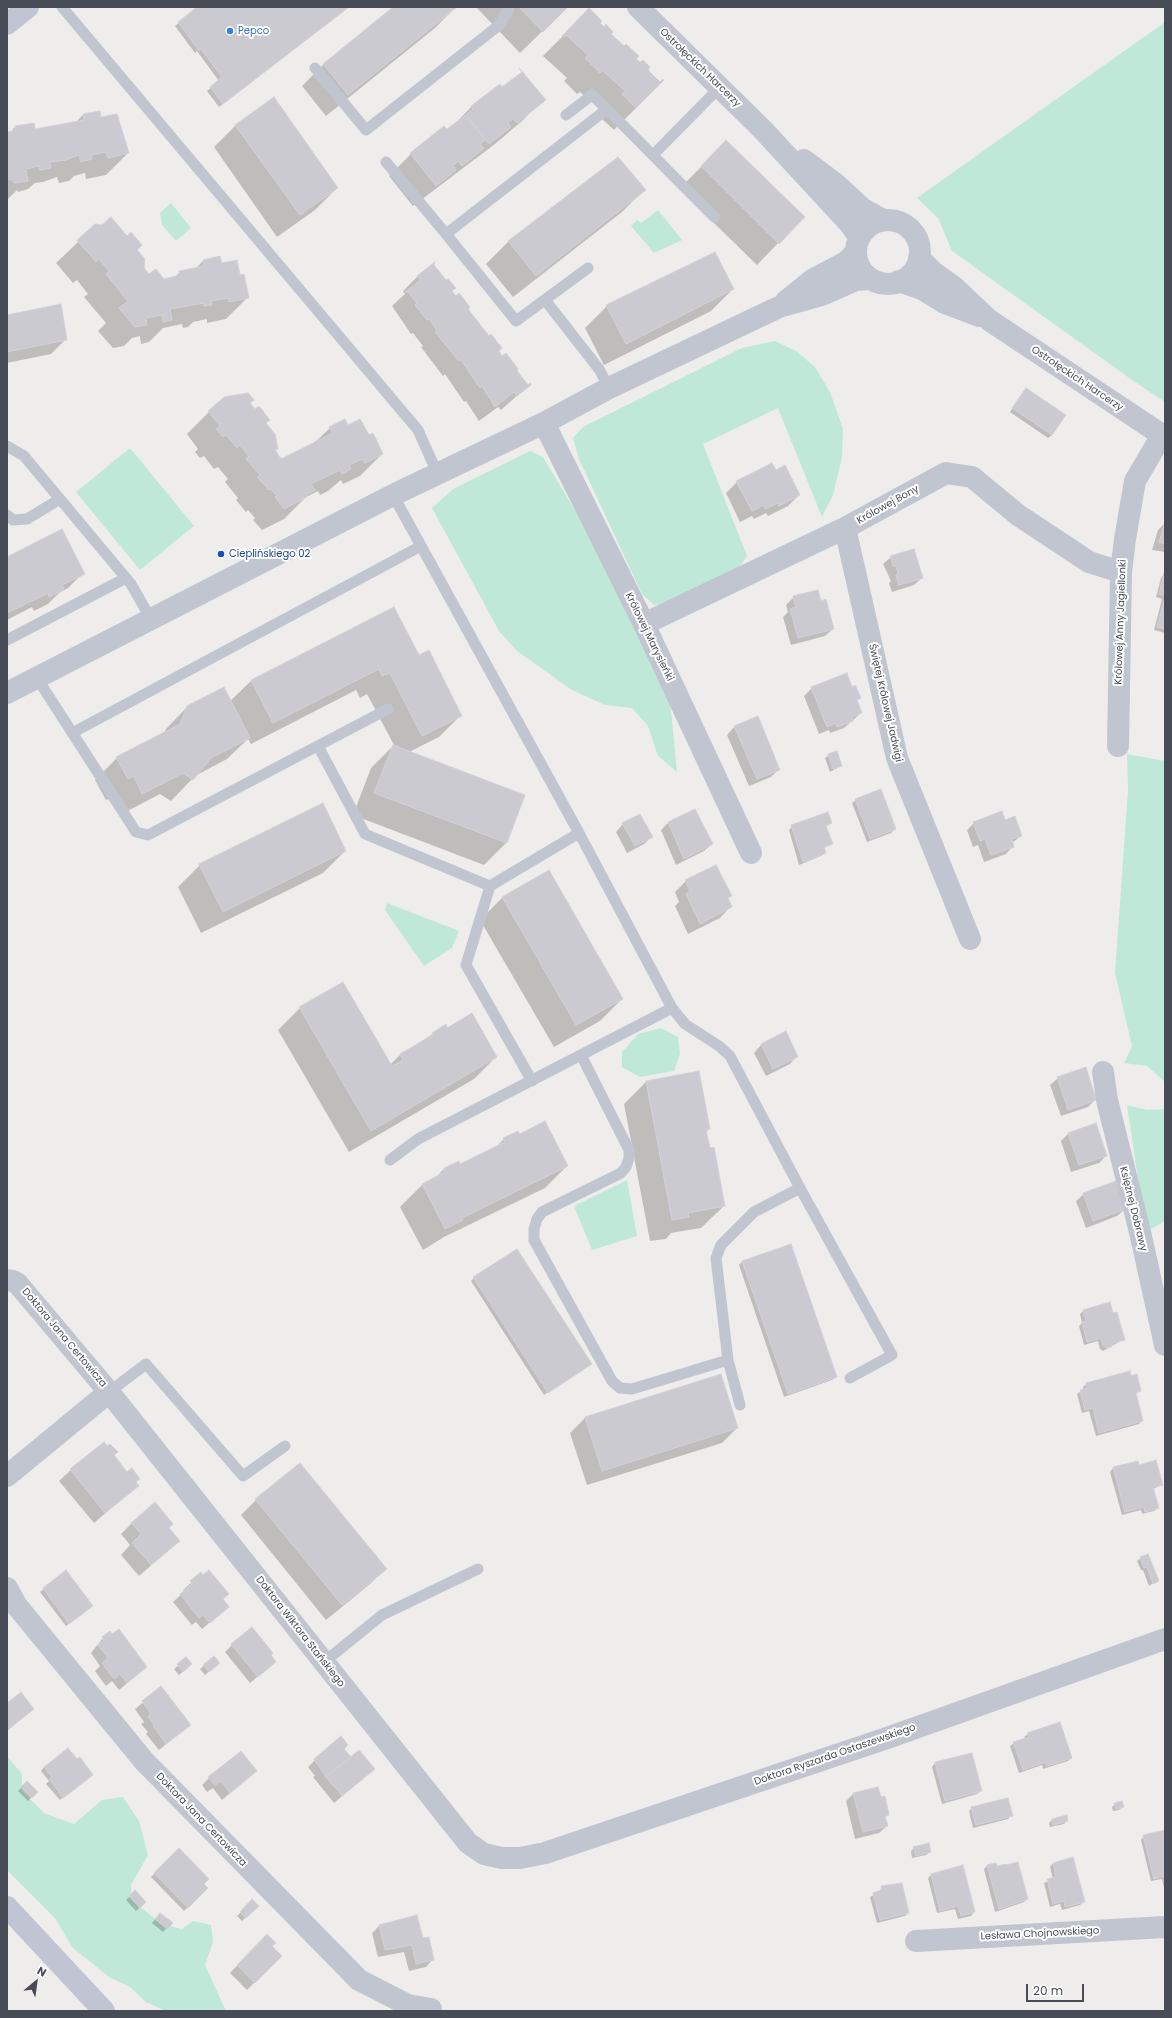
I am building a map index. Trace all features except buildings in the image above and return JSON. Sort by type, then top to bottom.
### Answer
[{"type":"street","points":[[7,24],[28,7]]},
{"type":"street","name":"Ostrołęckich Harcerzy","points":[[638,7],[763,130],[850,224],[858,244]]},
{"type":"street","name":"Ostrołęckich Harcerzy","points":[[763,130],[836,184],[863,209],[883,220]]},
{"type":"street","points":[[7,693],[393,495],[544,424],[609,388],[779,307],[822,295],[856,280],[871,279],[885,283],[899,281],[912,272],[919,258],[918,242],[908,228],[901,223],[883,220],[869,226],[846,262],[812,280],[779,307]]},
{"type":"street","points":[[858,244],[860,268],[871,279]]},
{"type":"street","name":"Ostrołęckich Harcerzy","points":[[919,258],[933,272],[954,287],[989,320],[1163,436]]},
{"type":"street","name":"Ostrołęckich Harcerzy","points":[[899,281],[922,289],[945,303],[989,320]]},
{"type":"street","name":"Królowej Marysieńki","points":[[544,424],[644,624],[751,853]]},
{"type":"street","name":"Królowej Anny Jagiellonki","points":[[1118,746],[1121,572],[1135,481],[1163,436]]},
{"type":"street","name":"Królowej Bony","points":[[644,624],[845,528],[946,472],[972,477],[1018,515],[1089,562],[1121,572]]},
{"type":"street","name":"Świętej Królowej Jadwigi","points":[[845,528],[897,758],[970,939]]},
{"type":"street","name":"Księżnej Dobrawy","points":[[1103,1072],[1108,1107],[1140,1232],[1165,1345]]},
{"type":"street","name":"Doktora Jana Certowicza","points":[[7,1280],[18,1284],[109,1392],[7,1476]]},
{"type":"street","name":"Doktora Wiktora Stańskiego","points":[[109,1392],[468,1843],[484,1854],[502,1858]]},
{"type":"street","name":"Doktora Jana Certowicza","points":[[7,1588],[17,1606],[144,1761],[359,1980],[408,2005],[431,2009]]},
{"type":"street","name":"Doktora Ryszarda Ostaszewskiego","points":[[502,1858],[520,1858],[546,1853],[890,1737],[1165,1639]]},
{"type":"street","points":[[7,1907],[104,2011]]},
{"type":"street","name":"Lesława Chojnowskiego","points":[[916,1941],[1165,1927]]},
{"type":"lane","points":[[62,7],[418,430],[438,475]]},
{"type":"lane","points":[[315,68],[366,130],[498,26],[509,9]]},
{"type":"lane","points":[[653,155],[720,87]]},
{"type":"lane","points":[[566,115],[592,95],[714,217]]},
{"type":"lane","points":[[446,234],[607,109]]},
{"type":"lane","points":[[386,162],[516,321],[588,268]]},
{"type":"lane","points":[[545,300],[599,369],[609,388]]},
{"type":"lane","points":[[7,446],[24,456],[126,578],[150,619]]},
{"type":"lane","points":[[393,495],[579,833],[672,1008],[685,1024],[719,1046],[730,1056],[800,1188],[892,1355],[850,1378]]},
{"type":"lane","points":[[7,515],[13,520],[27,519],[60,499]]},
{"type":"lane","points":[[72,733],[421,546]]},
{"type":"lane","points":[[7,640],[126,578]]},
{"type":"lane","points":[[36,678],[136,832],[148,835],[388,709]]},
{"type":"lane","points":[[318,746],[365,834],[490,886]]},
{"type":"lane","points":[[532,1081],[466,965],[490,886],[579,833]]},
{"type":"lane","points":[[390,1160],[418,1139],[672,1008]]},
{"type":"lane","points":[[581,1055],[629,1150],[629,1158],[626,1167],[621,1173],[542,1212],[537,1219],[534,1229],[534,1240],[612,1381],[620,1388],[632,1389],[728,1360]]},
{"type":"lane","points":[[740,1404],[728,1360],[716,1269],[716,1258],[718,1251],[754,1212],[800,1188]]},
{"type":"lane","points":[[109,1392],[146,1364],[244,1476],[285,1446]]},
{"type":"lane","points":[[324,1662],[382,1615],[478,1569]]},
{"type":"green space","points":[[1165,22],[1165,402],[952,251],[938,218],[917,198]]},
{"type":"green space","points":[[171,203],[191,228],[176,241],[162,225],[160,213]]},
{"type":"green space","points":[[658,210],[682,240],[654,253],[631,226],[637,220],[641,223]]},
{"type":"green space","points":[[775,341],[796,351],[815,367],[830,392],[843,429],[842,457],[833,495],[822,517],[778,408],[703,444],[747,556],[735,573],[670,604],[654,605],[642,594],[579,459],[573,438],[583,427],[742,348]]},
{"type":"green space","points":[[130,448],[194,526],[140,570],[76,492]]},
{"type":"green space","points":[[530,451],[543,457],[636,612],[669,690],[677,772],[658,756],[648,726],[632,708],[605,705],[572,690],[517,651],[499,631],[432,508],[453,489]]},
{"type":"green space","points":[[1127,754],[1165,761],[1165,1082],[1147,1066],[1124,1063],[1132,1046],[1115,973],[1128,790]]},
{"type":"green space","points":[[387,903],[459,931],[452,948],[424,966],[385,910]]},
{"type":"green space","points":[[661,1028],[678,1037],[680,1054],[674,1071],[640,1077],[622,1067],[622,1052],[638,1034]]},
{"type":"green space","points":[[1127,1105],[1147,1110],[1165,1109],[1165,1221],[1146,1232]]},
{"type":"green space","points":[[627,1180],[637,1236],[592,1250],[574,1206]]},
{"type":"green space","points":[[7,1756],[22,1774],[22,1791],[44,1813],[74,1824],[102,1800],[123,1797],[139,1821],[148,1855],[131,1885],[132,1900],[161,1924],[182,1929],[193,1921],[211,1925],[213,1942],[205,1965],[226,2011],[166,2011],[146,2002],[130,1987],[109,1977],[73,1948],[55,1918],[7,1870]]},
{"type":"place","name":"Pepco","points":[[230,31]]},
{"type":"place","name":"Cieplińskiego 02","points":[[221,554]]}]
